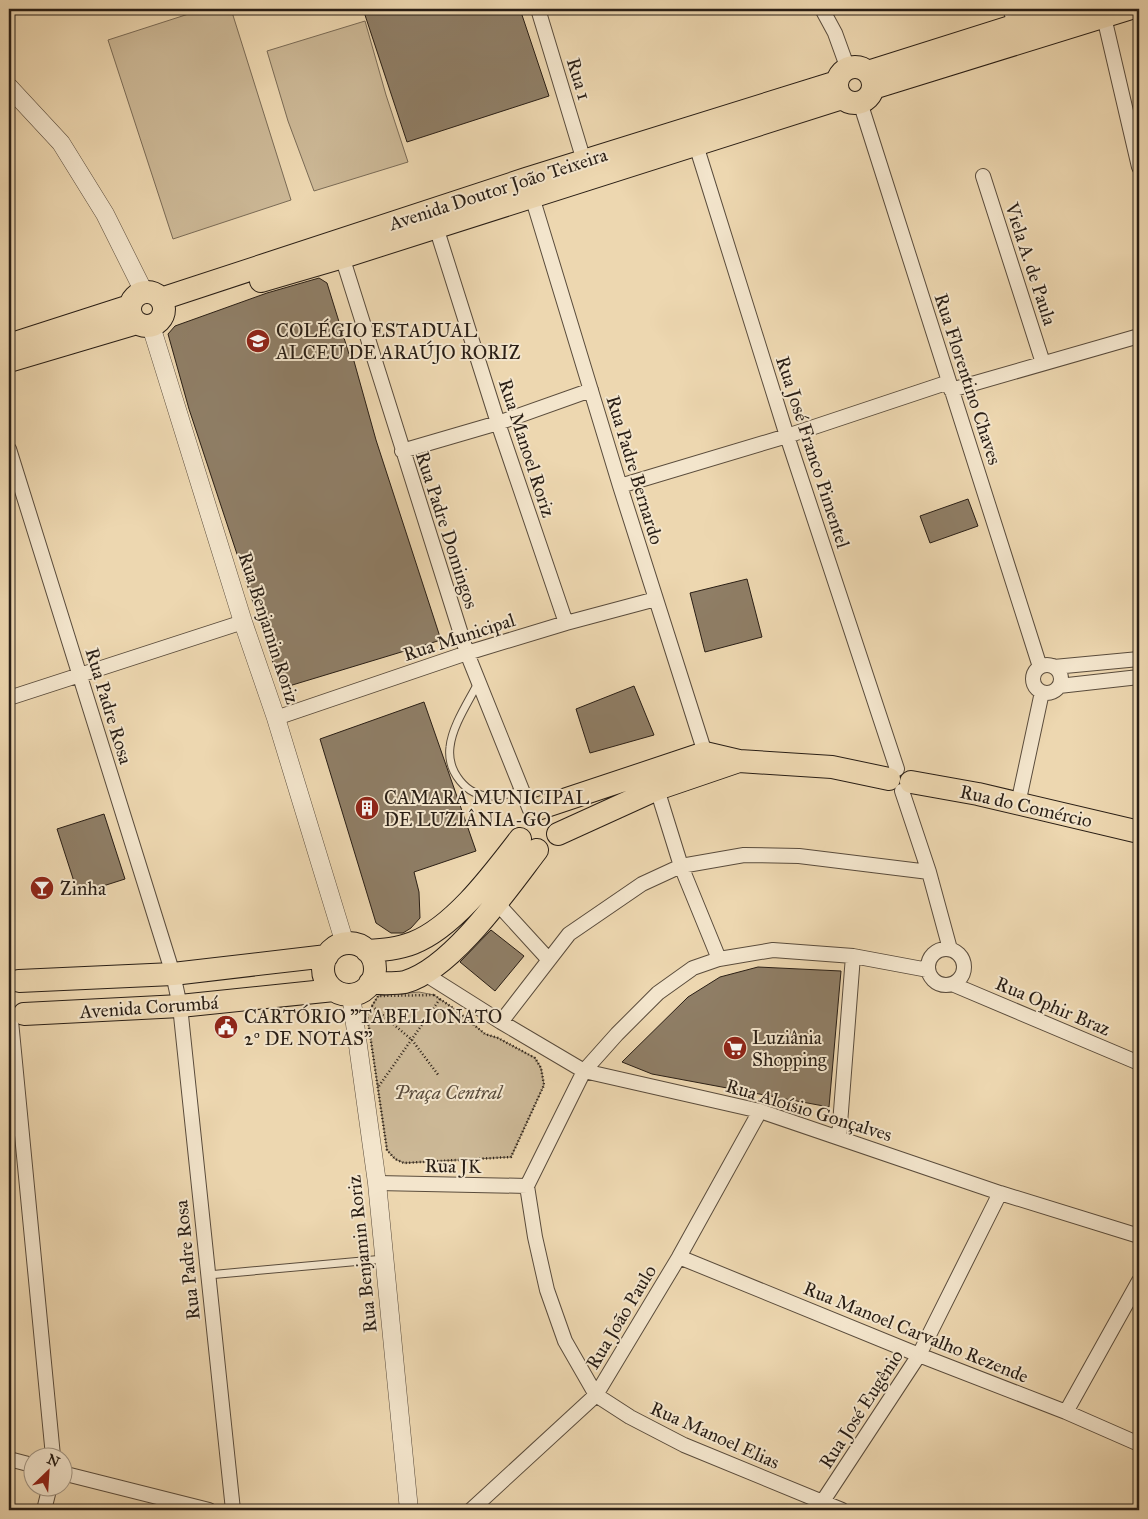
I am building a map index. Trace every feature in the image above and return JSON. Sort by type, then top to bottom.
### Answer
[{"type":"main road","name":"Avenida Doutor João Teixeira","points":[[9,345],[148,309],[529,188],[696,145],[855,85],[1013,17],[1067,9]]},
{"type":"main road","name":"Avenida Doutor João Teixeira","points":[[340,249],[436,227],[529,188],[584,161],[1128,9]]},
{"type":"main road","name":"Avenida Doutor João Teixeira","points":[[9,361],[148,309]]},
{"type":"main road","name":"Rua do Comércio","points":[[705,753],[739,761],[832,767],[978,794],[1139,832]]},
{"type":"main road","points":[[528,844],[518,826],[530,803],[705,753]]},
{"type":"main road","name":"Rua do Comércio","points":[[558,834],[657,789],[739,761]]},
{"type":"main road","points":[[528,844],[548,847],[556,840],[559,827],[554,816],[530,803]]},
{"type":"main road","points":[[345,944],[357,945],[367,951],[373,961],[374,972],[370,983],[404,982],[425,974],[448,956],[497,903],[528,844]]},
{"type":"main road","points":[[367,951],[411,944],[433,934],[528,844]]},
{"type":"main road","name":"Avenida Corumbá","points":[[14,980],[173,974],[327,956],[335,947],[345,944]]},
{"type":"main road","points":[[327,956],[322,966],[324,978],[343,993]]},
{"type":"main road","name":"Avenida Corumbá","points":[[14,980],[28,991],[30,1003],[15,1019]]},
{"type":"main road","name":"Avenida Corumbá","points":[[15,1019],[362,992],[370,983]]},
{"type":"street","name":"Rua 1","points":[[538,9],[584,161]]},
{"type":"street","name":"Rua Florentino Chaves","points":[[822,9],[835,33],[855,85],[950,386],[1047,667]]},
{"type":"street","points":[[1104,17],[1139,167]]},
{"type":"street","name":"Rua Benjamin Roriz","points":[[9,87],[61,143],[106,214],[148,309],[243,622],[276,718],[345,944]]},
{"type":"street","name":"Rua José Franco Pimentel","points":[[696,145],[787,436],[900,780],[929,872],[950,949]]},
{"type":"street","name":"Viela A. de Paula","points":[[983,176],[1043,362]]},
{"type":"street","name":"Rua Padre Bernardo","points":[[529,188],[620,486],[705,753]]},
{"type":"street","name":"Rua Manoel Roriz","points":[[436,227],[498,424],[566,623]]},
{"type":"street","name":"Rua Padre Domingos","points":[[340,249],[467,653],[530,803]]},
{"type":"street","points":[[620,486],[950,386],[1139,336]]},
{"type":"street","points":[[402,451],[498,424],[591,390]]},
{"type":"street","name":"Rua Padre Rosa","points":[[9,449],[173,974],[180,1006],[233,1510]]},
{"type":"street","name":"Rua Municipal","points":[[276,718],[467,653],[566,623],[656,599]]},
{"type":"street","points":[[9,698],[243,622]]},
{"type":"street","points":[[1139,659],[1047,667],[1034,673],[1033,682],[1035,687],[1042,692],[1052,692],[1059,686],[1139,677]]},
{"type":"street","points":[[1047,667],[1061,678],[1059,686]]},
{"type":"street","points":[[1018,804],[1042,692]]},
{"type":"street","points":[[657,789],[681,866],[720,959]]},
{"type":"street","points":[[501,1022],[569,934],[642,884],[681,866],[744,855],[799,856],[929,872]]},
{"type":"street","points":[[497,903],[549,960]]},
{"type":"street","points":[[950,949],[960,954],[964,965],[962,976],[952,984],[940,984],[934,980],[928,970],[928,964],[933,954],[938,950],[950,949]]},
{"type":"street","points":[[527,1186],[584,1071],[617,1034],[658,993],[693,968],[720,959],[773,950],[853,956],[928,970]]},
{"type":"street","points":[[839,1136],[853,956]]},
{"type":"street","name":"Rua Aloísio Gonçalves","points":[[425,974],[584,1071],[760,1111],[839,1136],[1000,1193],[1139,1236]]},
{"type":"street","name":"Rua Ophir Braz","points":[[952,984],[1139,1063]]},
{"type":"street","name":"Rua Benjamin Roriz","points":[[343,993],[377,1183],[409,1510]]},
{"type":"street","points":[[15,1019],[52,1446]]},
{"type":"street","name":"Rua João Paulo","points":[[471,1510],[596,1395],[679,1257],[760,1111]]},
{"type":"street","name":"Rua JK","points":[[377,1183],[527,1186]]},
{"type":"street","name":"Rua Manoel Elias","points":[[527,1186],[546,1290],[565,1341],[596,1395],[684,1445],[820,1506],[842,1510]]},
{"type":"street","name":"Rua José Eugênio","points":[[820,1506],[919,1354],[1000,1193]]},
{"type":"street","name":"Rua Manoel Carvalho Rezende","points":[[679,1257],[1066,1412],[1139,1444]]},
{"type":"street","points":[[1066,1412],[1139,1281]]},
{"type":"street","points":[[9,1459],[22,1462]]},
{"type":"street","points":[[72,1476],[209,1510]]},
{"type":"street","points":[[44,1510],[48,1496]]},
{"type":"lane","points":[[478,683],[454,730],[450,746],[451,762],[456,776],[465,786],[478,794],[530,803]]},
{"type":"lane","points":[[208,1274],[384,1259]]},
{"type":"path","points":[[434,995],[440,999],[485,1034],[498,1038],[535,1058],[541,1068],[544,1085],[511,1157],[404,1163],[395,1159],[387,1150],[366,1014],[378,996],[434,995]]},
{"type":"path","points":[[378,1088],[440,999]]},
{"type":"path","points":[[372,1006],[412,1040],[439,1076]]},
{"type":"green space","points":[[204,9],[231,9],[291,200],[173,239],[108,40]]},
{"type":"green space","points":[[365,21],[408,162],[314,191],[288,121],[267,51]]},
{"type":"green space","name":"Praça Central","points":[[419,992],[434,995],[485,1034],[498,1038],[535,1058],[541,1068],[544,1085],[511,1157],[404,1163],[395,1159],[387,1150],[367,1014],[378,996]]},
{"type":"building","points":[[363,9],[520,9],[549,96],[407,142]]},
{"type":"building","points":[[319,278],[327,283],[349,354],[352,354],[376,440],[441,640],[289,686],[278,678],[189,409],[168,334],[175,326],[267,293]]},
{"type":"building","points":[[968,499],[978,526],[930,543],[920,516]]},
{"type":"building","points":[[747,579],[762,637],[705,652],[690,593]]},
{"type":"building","points":[[634,686],[654,735],[590,753],[576,709]]},
{"type":"building","points":[[424,702],[476,851],[414,872],[419,892],[420,918],[411,928],[403,933],[391,933],[376,923],[320,739]]},
{"type":"building","points":[[104,814],[125,879],[78,894],[57,829]]},
{"type":"building","points":[[491,930],[524,956],[495,991],[460,962]]},
{"type":"building","name":"Luziânia Shopping","points":[[758,967],[841,971],[829,1107],[652,1074],[622,1062],[688,997],[720,977]]},
{"type":"place","name":"COLÉGIO ESTADUAL ALCEU DE ARAÚJO RORIZ","points":[[258,341]]},
{"type":"place","name":"CAMARA MUNICIPAL DE LUZIÂNIA-GO","points":[[367,808]]},
{"type":"place","name":"Zinha","points":[[42,888]]},
{"type":"place","name":"CARTÓRIO \"TABELIONATO 2º DE NOTAS\"","points":[[226,1027]]},
{"type":"place","name":"Luziânia Shopping","points":[[735,1048]]}]
